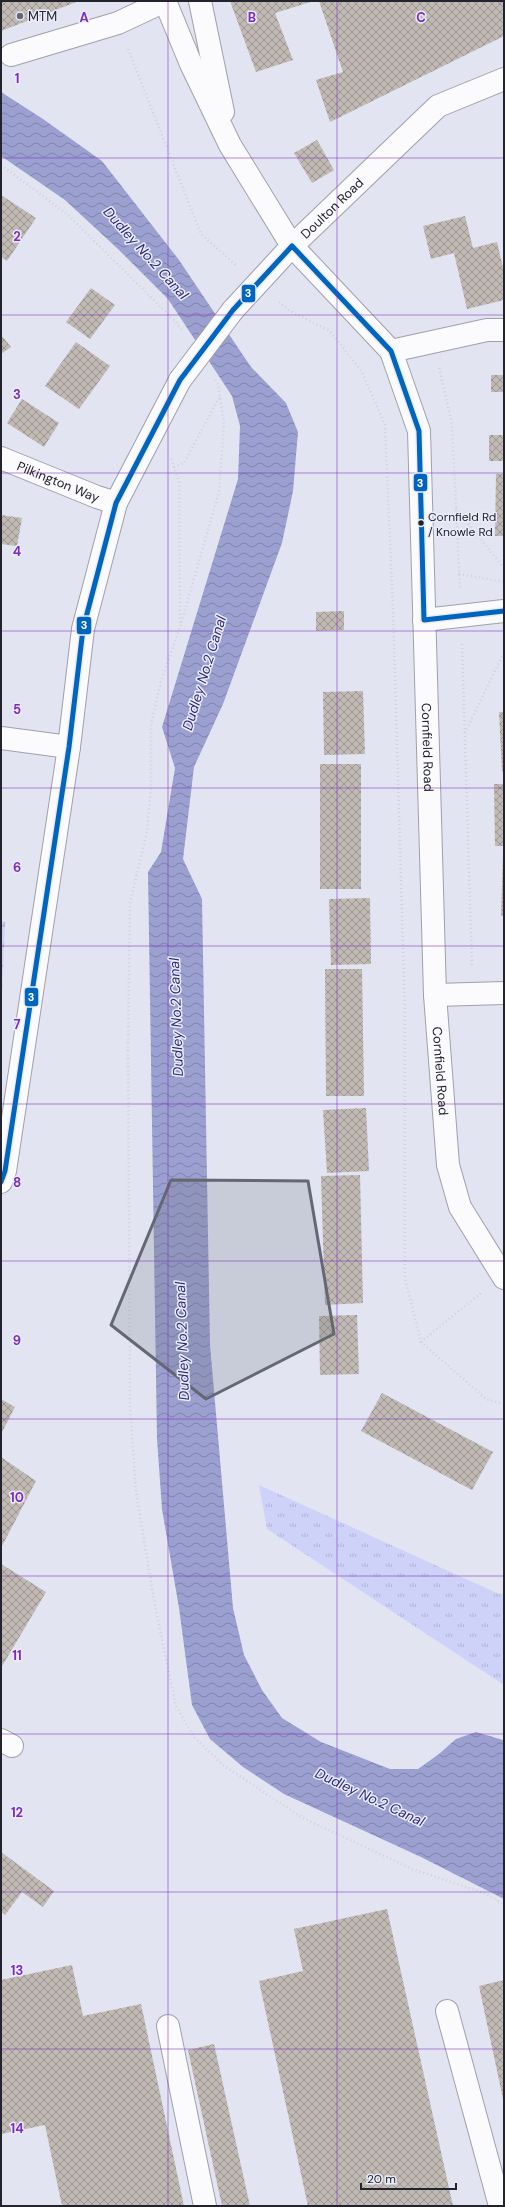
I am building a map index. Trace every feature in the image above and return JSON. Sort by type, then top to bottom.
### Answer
[{"type":"street","points":[[11,55],[118,23],[165,1],[191,64],[230,145]]},
{"type":"street","points":[[200,1],[230,145]]},
{"type":"street","name":"Doulton Road","points":[[1,1182],[5,1171],[69,747],[83,629],[116,503],[180,380],[233,310],[292,246],[438,106],[504,79]]},
{"type":"street","name":"Cornfield Road","points":[[230,145],[292,246],[391,352],[419,431],[435,995],[448,1165],[460,1206],[503,1277]]},
{"type":"street","points":[[391,352],[487,330],[504,330]]},
{"type":"street","name":"Pilkington Way","points":[[1,458],[97,497],[116,503]]},
{"type":"street","points":[[424,620],[504,611]]},
{"type":"street","points":[[1,738],[69,747]]},
{"type":"street","points":[[435,995],[504,993]]},
{"type":"street","points":[[447,2011],[500,2206]]},
{"type":"street","points":[[168,2026],[205,2206]]},
{"type":"path","points":[[118,23],[201,234],[290,311],[330,332],[362,372],[385,425],[393,610],[405,1015],[405,1278],[421,1342],[486,1399],[504,1404]]},
{"type":"path","points":[[1,165],[67,214],[176,322],[184,335]]},
{"type":"path","points":[[434,342],[452,424],[461,616],[473,994]]},
{"type":"path","points":[[214,378],[218,384],[224,424],[219,492],[180,627],[161,681],[151,724],[151,787],[147,832],[130,903],[128,1046],[130,1404],[136,1492],[156,1611],[176,1706],[194,1737],[224,1766],[303,1818],[412,1869],[487,1894],[504,1905]]},
{"type":"path","points":[[174,467],[184,463],[220,396]]},
{"type":"path","points":[[158,422],[179,482],[180,627]]},
{"type":"path","points":[[456,508],[504,568]]},
{"type":"path","points":[[459,574],[504,582]]},
{"type":"path","points":[[464,734],[504,652]]},
{"type":"path","points":[[421,1342],[503,1277]]},
{"type":"highlighted area","points":[[171,1180],[308,1181],[334,1334],[206,1399],[111,1325]]},
{"type":"green space","points":[[1,921],[5,922],[2,995],[1,995]]},
{"type":"green space","points":[[259,1485],[499,1594],[504,1593],[504,1685],[267,1529]]},
{"type":"water","name":"Dudley No.2 Canal","points":[[1,92],[43,119],[102,161],[179,260],[251,367],[286,403],[298,432],[293,491],[282,543],[223,704],[194,767],[183,859],[202,899],[210,1345],[233,1608],[244,1655],[262,1690],[282,1718],[321,1742],[390,1769],[418,1769],[439,1754],[456,1739],[476,1732],[503,1740],[504,1899],[421,1857],[284,1794],[243,1767],[210,1739],[192,1705],[179,1608],[162,1509],[157,1439],[148,872],[161,852],[175,768],[162,727],[238,479],[240,426],[232,396],[168,299],[118,249],[65,200],[1,156]]},
{"type":"building","name":"MTM","points":[[1,1],[79,1],[1,31]]},
{"type":"building","points":[[230,1],[314,1],[275,13],[293,60],[256,72]]},
{"type":"building","points":[[319,1],[504,1],[504,36],[330,122],[316,80],[343,72]]},
{"type":"building","points":[[317,140],[334,170],[312,183],[294,153]]},
{"type":"building","points":[[1,195],[36,218],[7,261],[1,257]]},
{"type":"building","points":[[465,216],[473,248],[497,242],[504,272],[504,300],[467,309],[454,253],[431,259],[423,226]]},
{"type":"building","points":[[91,288],[115,305],[90,339],[66,322]]},
{"type":"building","points":[[1,335],[11,347],[1,354]]},
{"type":"building","points":[[76,342],[110,366],[79,409],[45,386]]},
{"type":"building","points":[[491,375],[504,375],[504,392],[491,392]]},
{"type":"building","points":[[22,399],[59,423],[44,447],[7,423]]},
{"type":"building","points":[[489,435],[504,435],[504,461],[489,461]]},
{"type":"building","points":[[496,474],[504,474],[504,536],[495,536]]},
{"type":"building","points":[[1,515],[22,518],[17,546],[1,544]]},
{"type":"building","points":[[344,611],[344,630],[316,631],[316,612]]},
{"type":"building","points":[[363,691],[365,754],[324,755],[323,692]]},
{"type":"building","points":[[499,712],[504,712],[504,772],[502,772]]},
{"type":"building","points":[[320,764],[361,764],[361,889],[320,889]]},
{"type":"building","points":[[494,784],[504,784],[504,846],[495,846]]},
{"type":"building","points":[[503,854],[504,916],[501,916]]},
{"type":"building","points":[[370,898],[371,964],[331,965],[329,899]]},
{"type":"building","points":[[325,969],[362,969],[364,1096],[326,1096]]},
{"type":"building","points":[[366,1108],[369,1171],[327,1173],[323,1110]]},
{"type":"building","points":[[360,1175],[363,1303],[325,1305],[321,1176]]},
{"type":"building","points":[[357,1315],[359,1374],[320,1375],[319,1316]]},
{"type":"building","points":[[382,1393],[493,1452],[472,1490],[361,1431]]},
{"type":"building","points":[[1,1399],[15,1407],[1,1434]]},
{"type":"building","points":[[1,1457],[36,1481],[1,1548]]},
{"type":"building","points":[[1,1564],[46,1592],[1,1668]]},
{"type":"building","points":[[1,1852],[54,1891],[43,1907],[22,1892],[5,1915],[1,1912]]},
{"type":"building","points":[[387,1909],[453,2206],[308,2206],[259,1981],[303,1971],[294,1929]]},
{"type":"building","points":[[72,1965],[83,2016],[141,2004],[184,2206],[62,2206],[45,2125],[1,2134],[1,1980]]},
{"type":"building","points":[[504,1980],[504,2099],[503,2099],[479,1986]]},
{"type":"building","points":[[214,2044],[250,2206],[222,2206],[188,2050]]},
{"type":"transit line","name":"3","points":[[1,1182],[5,1171],[69,747],[83,629],[116,503],[180,380],[233,310],[292,246],[391,351],[419,431],[424,620],[504,611]]},
{"type":"place","name":"MTM","points":[[20,16]]},
{"type":"place","name":"Cornfield Rd / Knowle Rd","points":[[421,523]]}]
